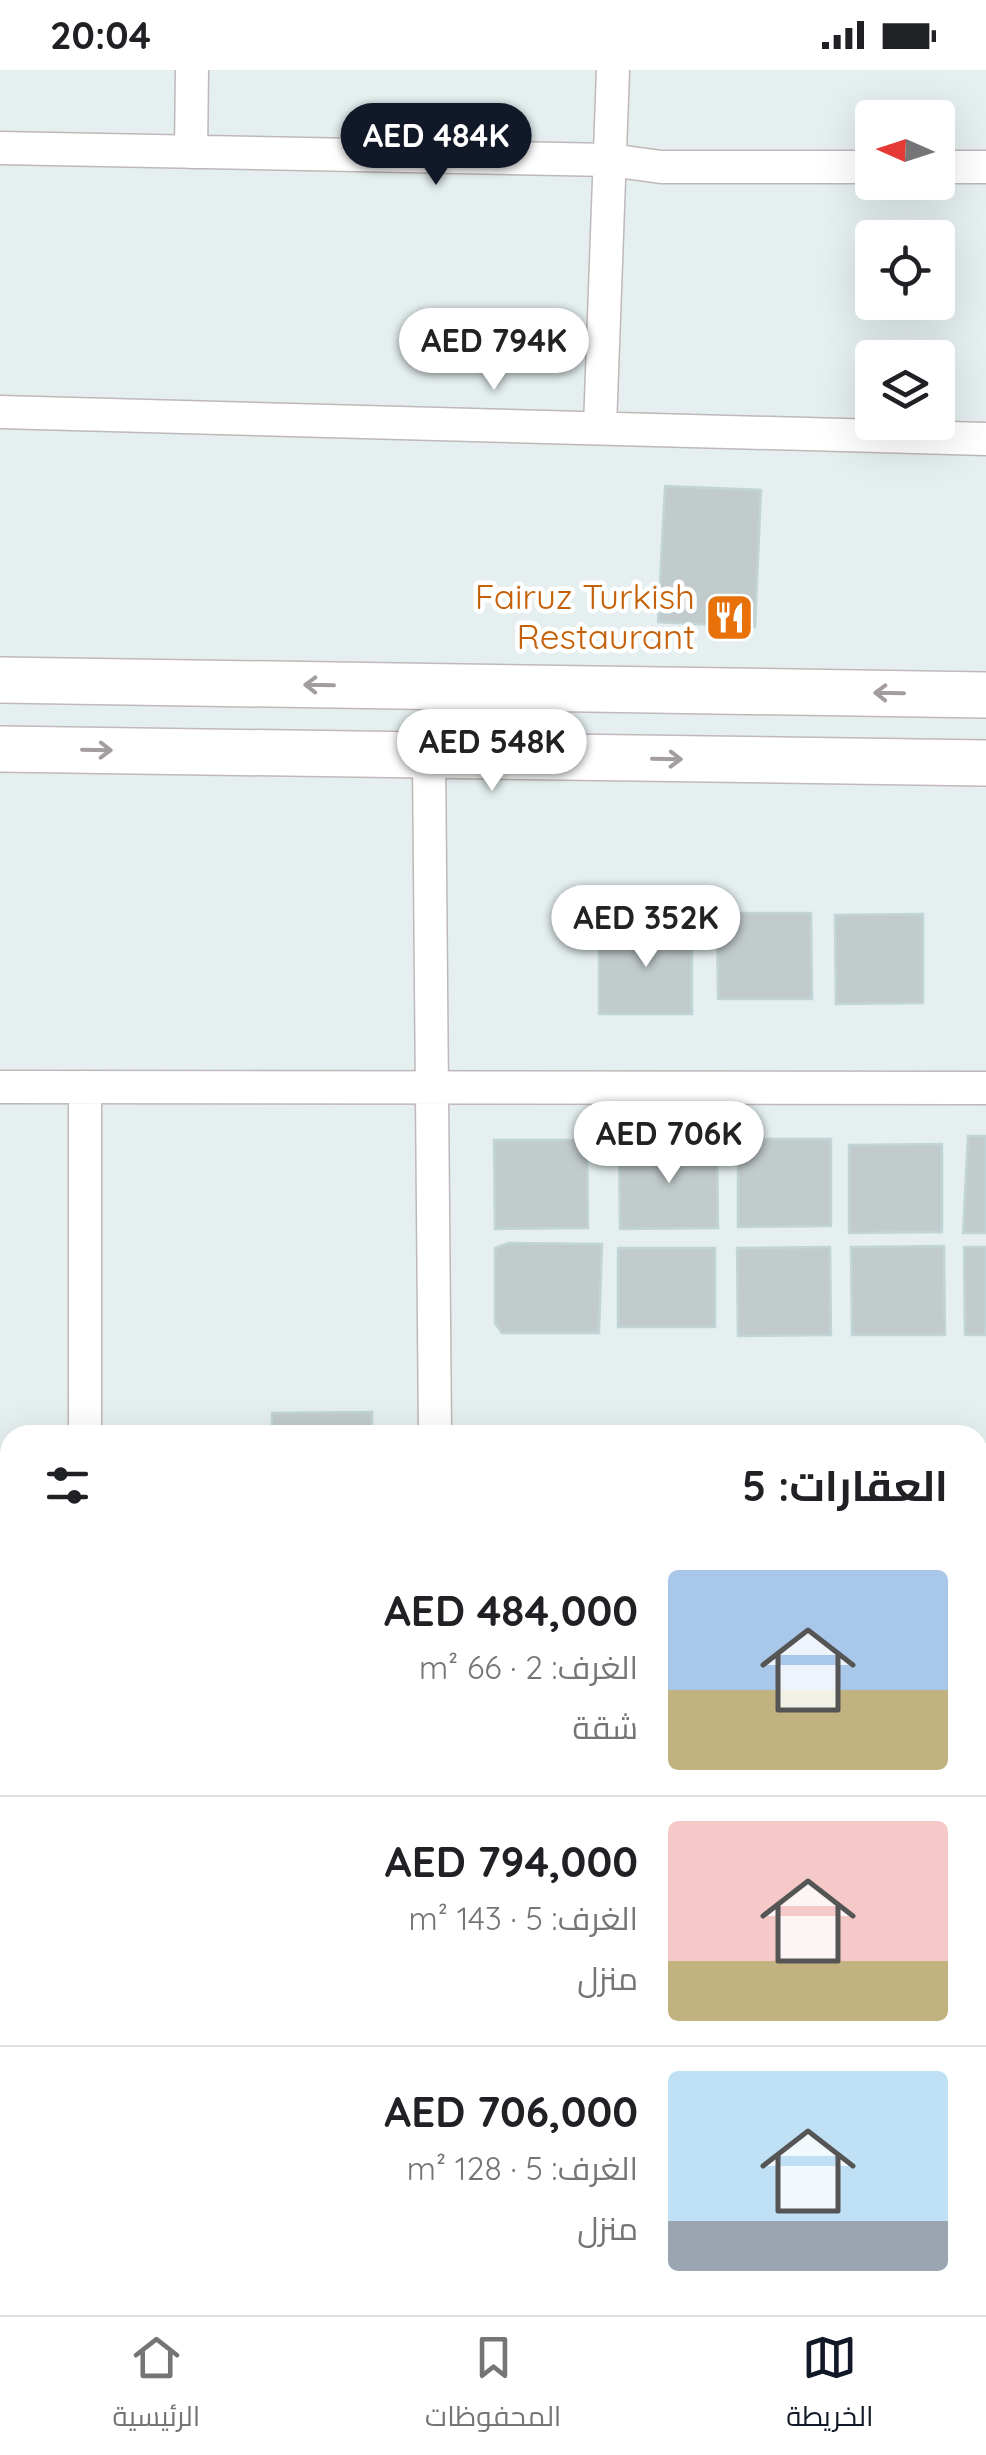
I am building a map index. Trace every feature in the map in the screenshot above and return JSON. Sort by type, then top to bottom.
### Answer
[{"type":"main road","points":[[0,680],[986,694]]},
{"type":"main road","points":[[0,748],[986,763]]},
{"type":"street","points":[[192,70],[192,152]]},
{"type":"street","points":[[600,427],[613,70]]},
{"type":"street","points":[[0,148],[610,160],[661,167],[855,167]]},
{"type":"street","points":[[955,167],[986,167]]},
{"type":"street","points":[[0,412],[986,439]]},
{"type":"street","points":[[429,756],[435,1425]]},
{"type":"street","points":[[0,1087],[986,1088]]},
{"type":"street","points":[[85,1087],[85,1425]]},
{"type":"building","points":[[665,486],[761,490],[755,627],[658,622]]},
{"type":"building","points":[[717,913],[811,913],[812,999],[718,999]]},
{"type":"building","points":[[923,914],[923,1003],[836,1004],[835,915]]},
{"type":"building","points":[[599,926],[692,926],[692,1014],[599,1014]]},
{"type":"building","points":[[968,1136],[986,1136],[986,1233],[963,1233]]},
{"type":"building","points":[[738,1139],[831,1139],[831,1226],[738,1227]]},
{"type":"building","points":[[494,1140],[587,1140],[588,1228],[495,1229]]},
{"type":"building","points":[[717,1143],[718,1228],[620,1229],[619,1145]]},
{"type":"building","points":[[942,1144],[942,1232],[849,1233],[849,1145]]},
{"type":"building","points":[[508,1243],[602,1244],[599,1333],[502,1333],[495,1323],[495,1248]]},
{"type":"building","points":[[944,1246],[945,1335],[852,1335],[851,1247]]},
{"type":"building","points":[[830,1247],[831,1335],[738,1336],[737,1248]]},
{"type":"building","points":[[964,1247],[986,1247],[986,1335],[965,1335]]},
{"type":"building","points":[[618,1248],[715,1248],[715,1327],[618,1327]]},
{"type":"building","points":[[372,1412],[372,1425],[272,1425],[272,1413]]},
{"type":"place","name":"Fairuz Turkish Restaurant","points":[[730,617]]}]
